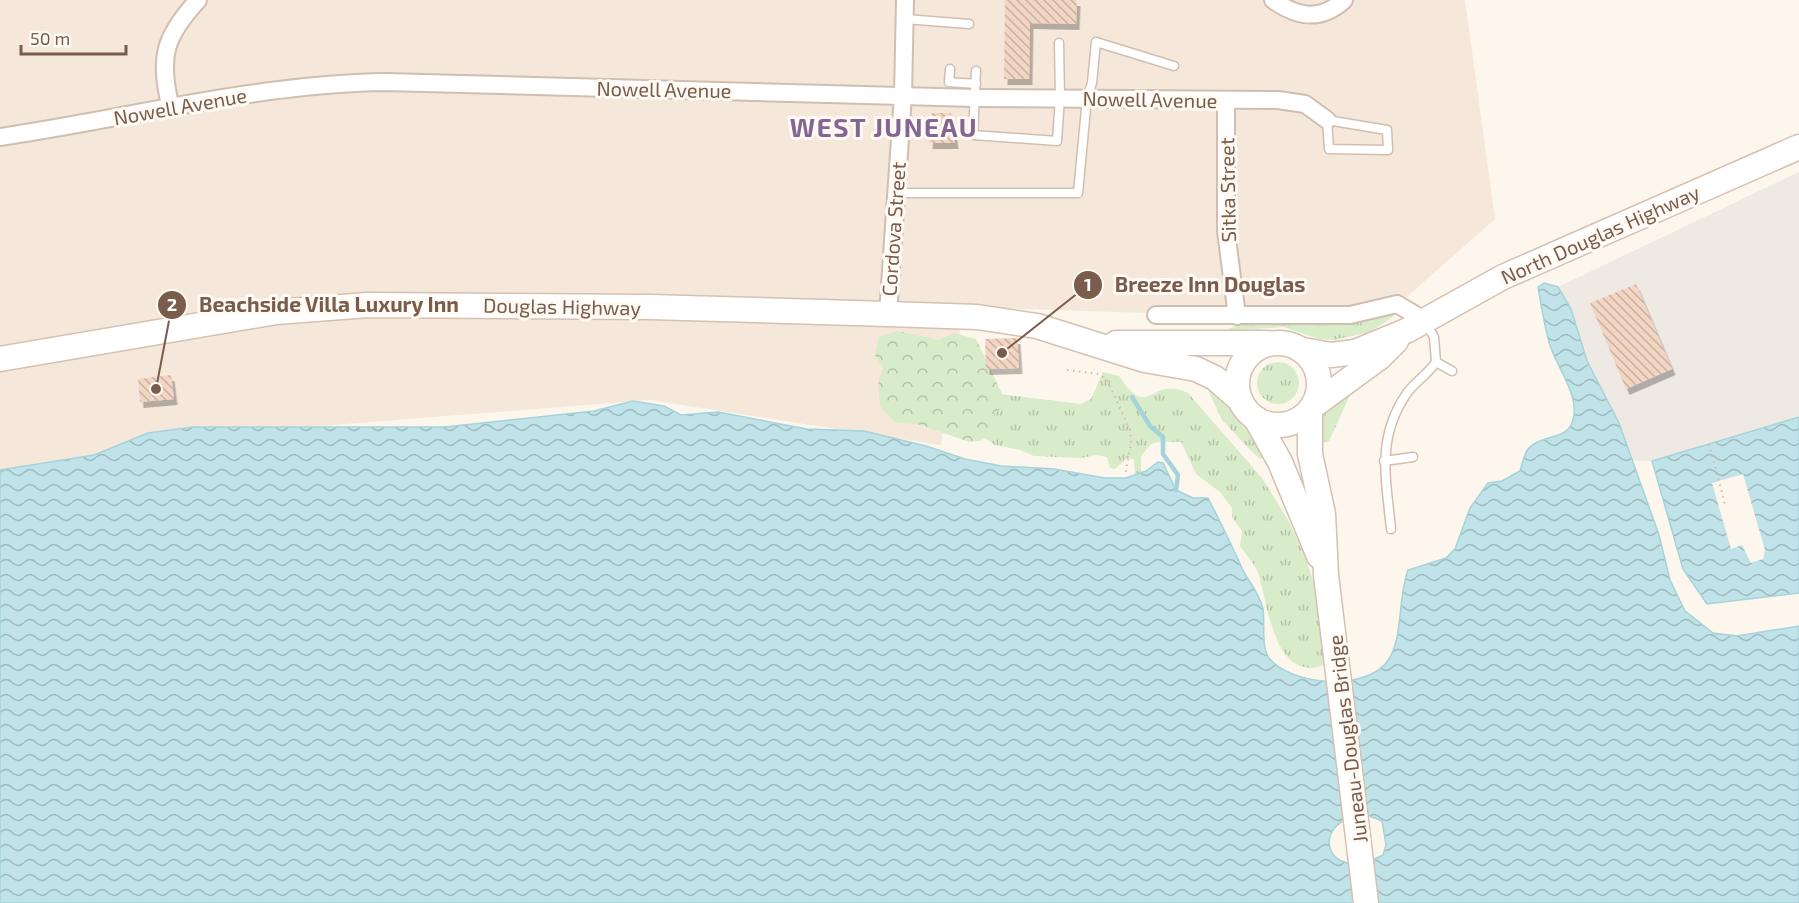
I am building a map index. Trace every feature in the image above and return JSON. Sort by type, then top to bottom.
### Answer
[{"type":"main road","name":"North Douglas Highway","points":[[1415,325],[1503,278],[1799,147]]},
{"type":"main road","name":"Douglas Highway","points":[[0,359],[265,314],[368,305],[626,306],[977,317],[1017,321],[1145,360],[1196,369],[1215,378],[1248,410]]},
{"type":"main road","points":[[1088,344],[1281,342],[1303,350],[1341,354],[1355,352],[1415,325]]},
{"type":"main road","points":[[1248,410],[1279,425],[1290,423],[1380,357],[1415,325]]},
{"type":"main road","points":[[1270,343],[1258,347],[1241,365],[1237,389],[1280,462],[1326,575]]},
{"type":"main road","points":[[1303,350],[1312,359],[1318,376],[1318,394],[1312,408],[1309,445],[1323,514],[1326,575]]},
{"type":"main road","name":"Juneau-Douglas Bridge","points":[[1326,575],[1366,903]]},
{"type":"street","points":[[170,105],[163,74],[167,46],[179,20],[198,0]]},
{"type":"street","name":"Cordova Street","points":[[888,314],[903,95],[905,0]]},
{"type":"street","points":[[1273,0],[1299,14],[1316,16],[1335,9],[1344,0]]},
{"type":"street","name":"Nowell Avenue","points":[[0,137],[170,105],[296,86],[386,82],[903,95],[976,91],[1060,98],[1278,100],[1305,104],[1327,120]]},
{"type":"street","name":"Sitka Street","points":[[1226,100],[1226,231],[1237,316]]},
{"type":"street","points":[[1156,315],[1350,315],[1397,304],[1415,325]]},
{"type":"lane","points":[[905,19],[969,24]]},
{"type":"lane","points":[[895,192],[1078,193],[1087,98],[1092,83],[1096,42],[1174,66]]},
{"type":"lane","points":[[976,71],[973,135],[1057,141],[1060,98],[1059,43]]},
{"type":"lane","points":[[950,69],[949,82],[976,91]]},
{"type":"lane","points":[[1327,120],[1387,130],[1388,150],[1329,149],[1327,120]]},
{"type":"lane","points":[[1391,529],[1384,453],[1392,416],[1409,390],[1436,363],[1434,337],[1415,325]]},
{"type":"lane","points":[[1436,363],[1452,371]]},
{"type":"lane","points":[[1384,461],[1413,457]]},
{"type":"path","points":[[1067,370],[1098,374],[1107,380],[1130,430],[1131,444],[1125,475]]},
{"type":"path","points":[[1709,444],[1725,504]]},
{"type":"shaded area","points":[[0,0],[1465,0],[1495,219],[1384,317],[1237,316],[964,307],[941,445],[649,400],[157,439],[0,481]]},
{"type":"shaded area","points":[[1799,172],[1799,417],[1652,461],[1632,461],[1587,361],[1571,309],[1558,287]]},
{"type":"green space","points":[[1395,311],[1394,316],[1370,332],[1334,340],[1319,339],[1283,327],[1224,331],[1244,322]]},
{"type":"green space","points":[[897,331],[939,340],[954,333],[976,339],[1006,402],[994,415],[990,435],[980,441],[969,442],[921,425],[895,422],[880,407],[878,384],[883,368],[875,355],[879,337]]},
{"type":"green space","points":[[1278,362],[1286,363],[1293,368],[1298,375],[1298,391],[1293,398],[1286,403],[1278,404],[1270,403],[1263,398],[1258,391],[1257,383],[1258,375],[1263,368],[1270,363]]},
{"type":"green space","points":[[1103,372],[1119,376],[1138,396],[1144,397],[1166,389],[1188,393],[1262,478],[1288,520],[1306,559],[1322,608],[1320,629],[1327,654],[1322,666],[1306,668],[1293,662],[1283,651],[1275,636],[1258,573],[1240,546],[1242,531],[1232,517],[1232,508],[1220,492],[1196,474],[1181,442],[1157,442],[1150,445],[1141,456],[1141,476],[1135,475],[1134,459],[1127,458],[1115,469],[1110,468],[1107,457],[1096,455],[1081,458],[1034,456],[1020,450],[995,445],[979,434],[1000,394],[1081,404],[1091,399]]},
{"type":"green space","points":[[1206,386],[1238,406],[1274,452],[1274,456],[1261,459],[1255,455],[1222,420]]},
{"type":"green space","points":[[1352,391],[1329,441],[1320,443],[1322,413]]},
{"type":"water","points":[[1544,283],[1558,287],[1571,309],[1587,361],[1619,423],[1659,535],[1670,580],[1685,611],[1713,633],[1737,636],[1799,626],[1799,903],[0,903],[0,470],[94,455],[148,433],[193,427],[445,427],[594,411],[633,401],[664,406],[681,415],[718,412],[807,429],[864,431],[926,446],[965,459],[1001,466],[1054,469],[1105,478],[1126,478],[1146,471],[1158,462],[1163,463],[1176,490],[1193,498],[1208,498],[1261,603],[1264,615],[1265,648],[1269,658],[1294,675],[1311,679],[1348,681],[1365,677],[1379,670],[1389,659],[1399,628],[1408,570],[1446,558],[1455,549],[1470,508],[1488,483],[1502,481],[1520,471],[1528,449],[1538,441],[1562,433],[1571,425],[1574,404],[1549,342],[1538,287]],"holes":[[[1367,815],[1382,821],[1386,845],[1383,855],[1362,863],[1346,863],[1336,857],[1330,848],[1330,837],[1336,826],[1348,818]]]},
{"type":"water","points":[[1799,417],[1799,593],[1707,604],[1683,569],[1652,461]]},
{"type":"pier","points":[[1743,474],[1765,550],[1763,559],[1751,563],[1742,545],[1731,549],[1712,483]]},
{"type":"building","points":[[1005,0],[1077,0],[1076,24],[1030,23],[1029,79],[1004,79]]},
{"type":"building","points":[[932,113],[951,113],[955,143],[929,143]]},
{"type":"building","points":[[1636,284],[1672,369],[1626,389],[1590,303]]},
{"type":"building","points":[[1017,338],[1019,368],[986,369],[985,339]]},
{"type":"building","points":[[171,375],[174,399],[140,402],[138,379]]},
{"type":"waterway","points":[[1132,397],[1150,426],[1163,437],[1163,454],[1178,475],[1176,490]]},
{"type":"place","name":"Breeze Inn Douglas","points":[[1002,353]]},
{"type":"place","name":"Beachside Villa Luxury Inn","points":[[156,389]]},
{"type":"district","name":"WEST JUNEAU","points":[[884,126]]}]
